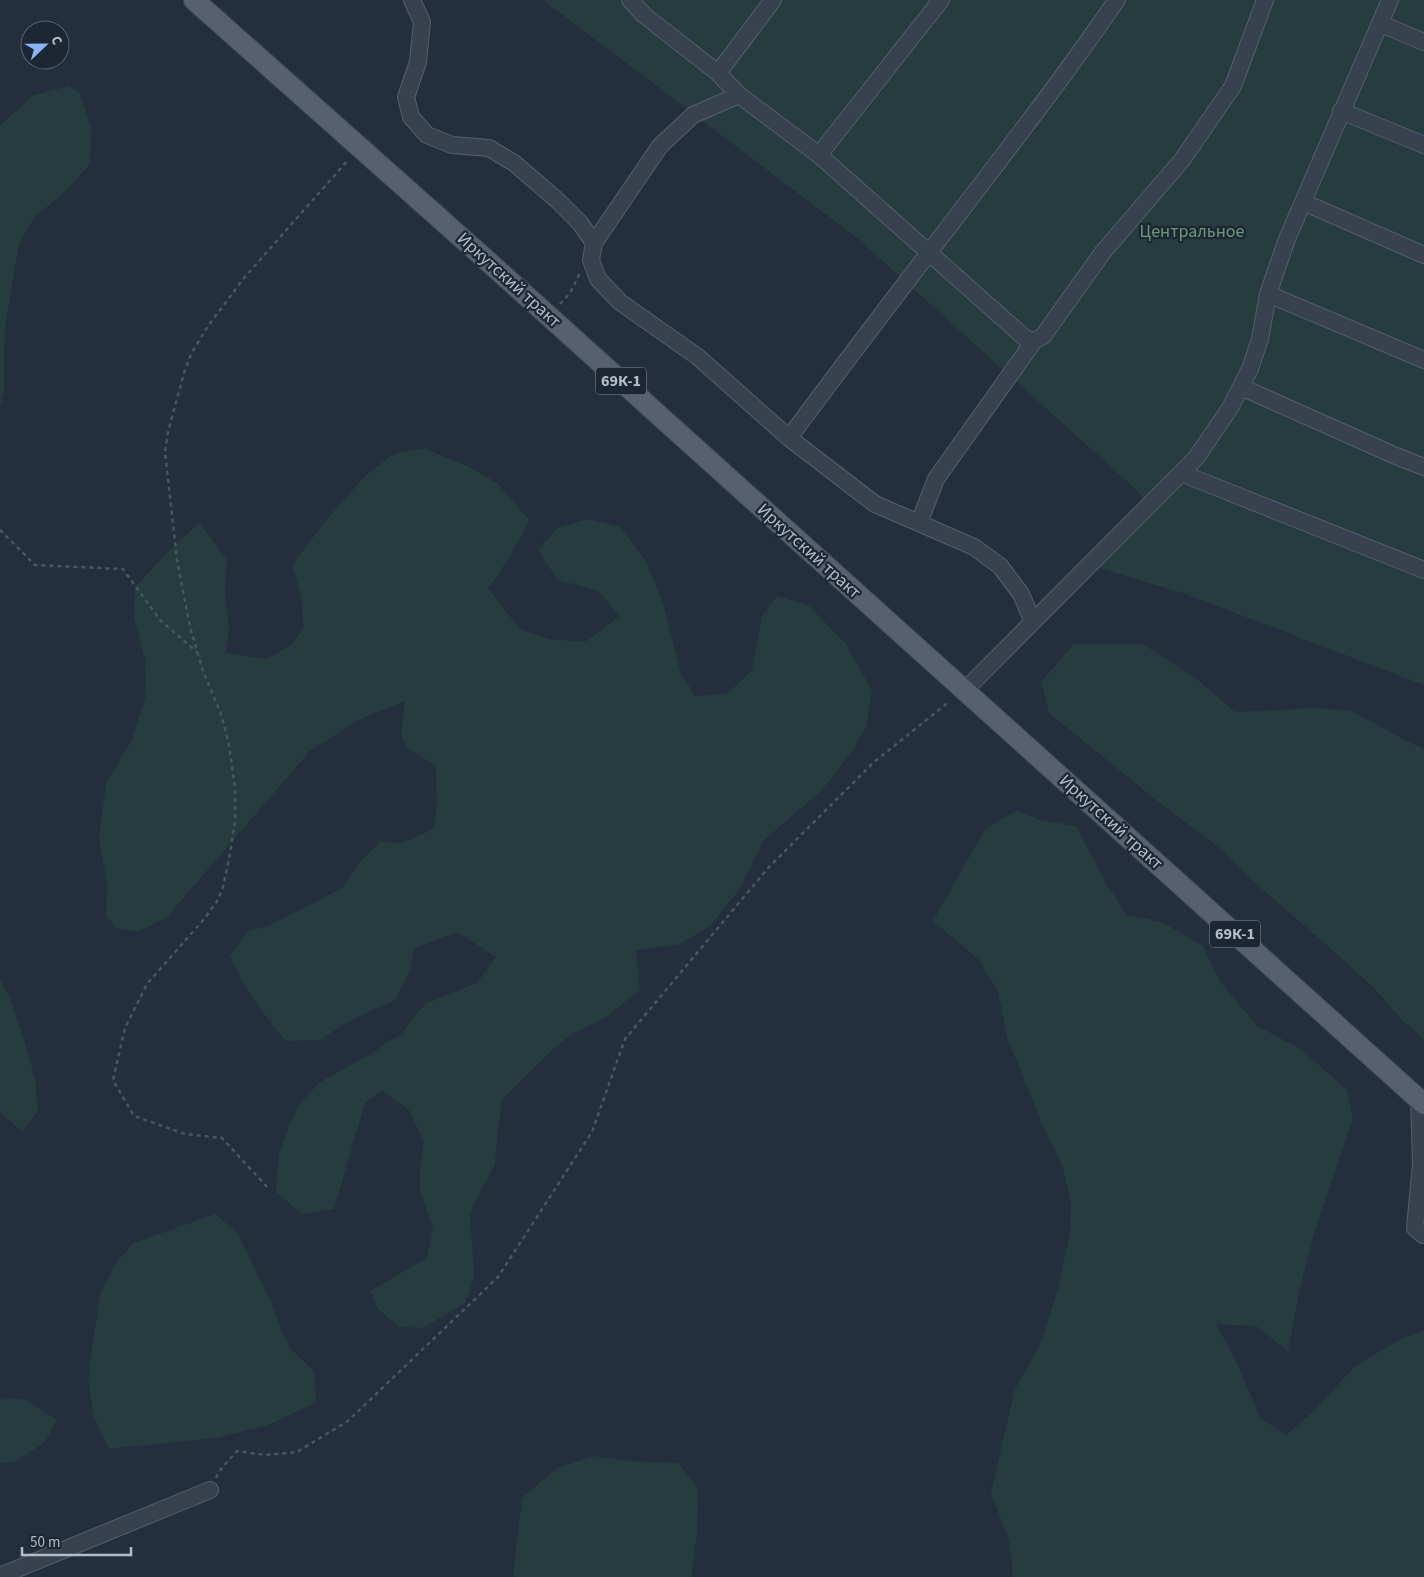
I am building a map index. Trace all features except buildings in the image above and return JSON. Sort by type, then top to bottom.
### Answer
[{"type":"main road","name":"Иркутский тракт","points":[[194,0],[550,317],[1421,1102]]},
{"type":"street","points":[[412,0],[422,22],[418,62],[406,97],[411,117],[427,135],[452,145],[489,148],[514,163],[580,222],[594,243]]},
{"type":"street","points":[[630,0],[644,15],[718,73],[739,95],[819,155],[1025,338],[1034,340]]},
{"type":"street","points":[[718,73],[773,0]]},
{"type":"street","points":[[819,155],[941,0]]},
{"type":"street","points":[[789,438],[850,354],[1044,103],[1117,0]]},
{"type":"street","points":[[919,523],[936,479],[1034,340],[1043,336],[1103,252],[1182,160],[1233,86],[1265,0]]},
{"type":"street","points":[[964,691],[1196,458],[1230,408],[1250,369],[1260,339],[1268,294],[1287,239],[1341,112],[1360,74],[1390,0]]},
{"type":"street","points":[[1381,24],[1424,42]]},
{"type":"street","points":[[739,95],[693,116],[660,146],[594,243],[591,260],[598,279],[620,302],[698,357],[789,438],[875,504],[974,547],[1000,566],[1021,594],[1033,622]]},
{"type":"street","points":[[1341,112],[1424,145]]},
{"type":"street","points":[[1303,202],[1424,255]]},
{"type":"street","points":[[1268,294],[1424,360]]},
{"type":"street","points":[[1241,387],[1396,456],[1424,466]]},
{"type":"street","points":[[1181,473],[1424,570]]},
{"type":"street","points":[[1421,1102],[1421,1164],[1415,1228],[1423,1235]]},
{"type":"street","points":[[0,1576],[210,1490]]},
{"type":"path","points":[[267,1187],[222,1138],[185,1134],[134,1116],[113,1080],[125,1028],[147,984],[205,918],[218,900],[223,887],[235,821],[235,788],[229,745],[190,626],[177,560],[165,452],[168,432],[184,373],[191,354],[208,326],[232,292],[359,147]]},
{"type":"path","points":[[550,317],[570,293],[580,272],[591,260]]},
{"type":"path","points":[[0,530],[35,565],[123,569],[160,620],[198,653]]},
{"type":"path","points":[[210,1490],[222,1469],[236,1451],[265,1455],[297,1452],[348,1421],[498,1277],[592,1132],[625,1039],[769,867],[874,762],[964,691]]},
{"type":"green space","name":"Центральное","points":[[543,0],[1424,0],[1424,685],[1183,593],[1089,565],[1147,502],[1131,485],[857,238]]},
{"type":"green space","points":[[68,86],[80,93],[91,128],[90,164],[61,196],[35,216],[19,244],[6,321],[4,393],[0,407],[0,126],[32,96]]},
{"type":"green space","points":[[424,448],[469,467],[497,483],[529,520],[500,572],[488,588],[520,629],[552,640],[587,641],[619,616],[599,591],[558,580],[538,551],[558,527],[589,519],[620,527],[646,561],[664,607],[681,673],[695,696],[728,693],[752,670],[762,616],[777,596],[809,606],[845,643],[872,690],[866,728],[850,754],[821,791],[763,841],[738,891],[710,926],[678,945],[636,950],[640,990],[603,1019],[574,1033],[553,1049],[502,1099],[495,1164],[470,1213],[474,1276],[466,1302],[423,1328],[399,1327],[378,1309],[370,1291],[427,1258],[433,1228],[420,1191],[420,1169],[424,1142],[409,1110],[382,1091],[365,1103],[334,1209],[302,1214],[276,1192],[279,1155],[290,1124],[301,1102],[320,1082],[364,1058],[401,1034],[425,1004],[477,983],[496,957],[457,932],[414,949],[409,972],[395,1000],[349,1021],[320,1040],[286,1041],[255,1000],[241,978],[230,955],[248,932],[277,922],[342,888],[360,862],[380,842],[403,843],[433,829],[437,806],[436,766],[406,747],[401,734],[405,701],[358,720],[310,751],[166,918],[138,932],[116,928],[106,915],[107,882],[99,839],[106,783],[131,742],[146,695],[145,660],[134,618],[135,587],[199,523],[227,560],[225,593],[229,626],[226,653],[267,659],[292,644],[304,628],[301,595],[292,565],[327,519],[365,476],[395,453]]},
{"type":"green space","points":[[1074,644],[1143,644],[1198,680],[1235,712],[1314,708],[1349,710],[1424,749],[1424,1039],[1403,1021],[1375,989],[1254,882],[1223,851],[1156,800],[1049,713],[1041,682]]},
{"type":"green space","points":[[1017,810],[1039,820],[1076,826],[1104,880],[1127,915],[1162,922],[1203,946],[1219,980],[1257,1026],[1301,1049],[1347,1090],[1353,1119],[1316,1227],[1300,1287],[1288,1351],[1256,1326],[1216,1324],[1239,1367],[1260,1418],[1286,1435],[1314,1411],[1354,1367],[1399,1340],[1424,1331],[1424,1577],[1013,1577],[1009,1541],[991,1492],[1015,1389],[1042,1341],[1058,1288],[1070,1233],[1071,1202],[1062,1165],[1045,1131],[1007,1037],[998,991],[978,959],[933,921],[985,829]]},
{"type":"green space","points":[[0,978],[12,1004],[35,1079],[38,1111],[22,1131],[0,1113]]},
{"type":"green space","points":[[216,1214],[238,1234],[269,1297],[285,1339],[293,1351],[314,1371],[316,1402],[268,1425],[217,1438],[109,1449],[93,1415],[88,1377],[100,1294],[115,1264],[133,1243]]},
{"type":"green space","points":[[13,1398],[26,1400],[57,1420],[45,1442],[15,1462],[0,1464],[0,1400]]},
{"type":"green space","points":[[595,1456],[629,1461],[679,1463],[698,1489],[697,1536],[691,1577],[513,1577],[522,1498],[557,1468]]}]
